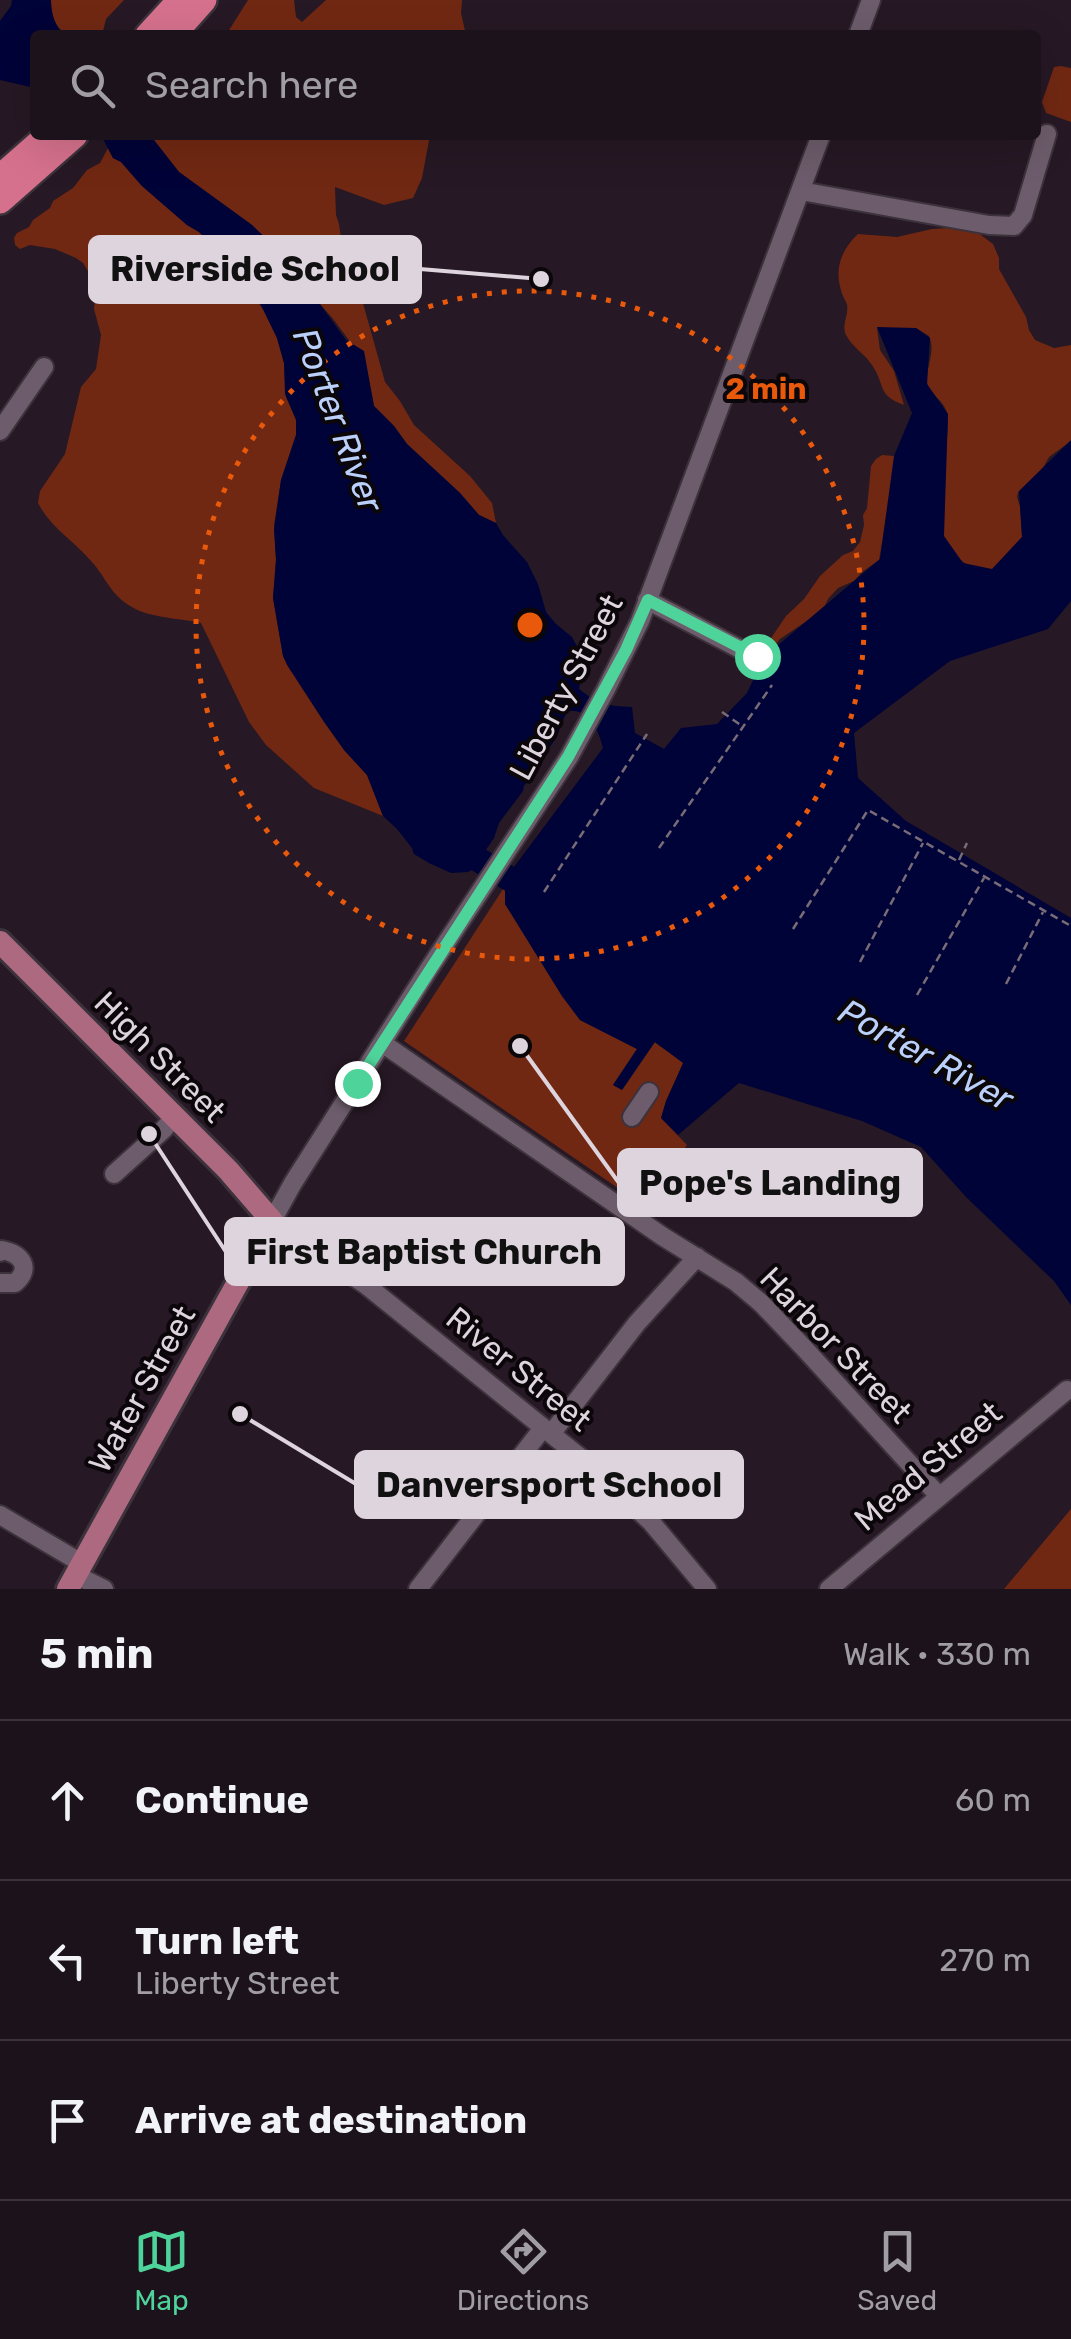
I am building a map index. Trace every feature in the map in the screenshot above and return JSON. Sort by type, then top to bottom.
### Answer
[{"type":"highway","points":[[153,30],[180,0]]},
{"type":"highway","points":[[177,30],[204,0]]},
{"type":"highway","points":[[0,177],[42,140]]},
{"type":"highway","points":[[0,202],[70,140]]},
{"type":"highway","points":[[0,215],[41,166]]},
{"type":"main road","name":"High Street","points":[[0,942],[228,1170],[272,1220]]},
{"type":"main road","name":"Water Street","points":[[76,1576],[272,1220]]},
{"type":"street","points":[[860,30],[870,0]]},
{"type":"street","points":[[801,191],[1014,226],[1023,216],[1047,134]]},
{"type":"street","name":"Liberty Street","points":[[272,1220],[605,691],[640,621],[819,140]]},
{"type":"street","points":[[0,431],[44,367]]},
{"type":"street","points":[[648,600],[761,660]]},
{"type":"street","name":"Harbor Street","points":[[382,1043],[761,1302],[939,1496]]},
{"type":"street","points":[[632,1117],[649,1092]]},
{"type":"street","points":[[114,1174],[174,1117]]},
{"type":"street","name":"River Street","points":[[272,1220],[348,1271],[624,1495],[707,1589]]},
{"type":"street","points":[[0,1283],[14,1283],[22,1277],[25,1266],[13,1252],[1,1250]]},
{"type":"street","points":[[418,1589],[637,1323],[697,1257]]},
{"type":"street","name":"Mead Street","points":[[829,1589],[1066,1390]]},
{"type":"street","points":[[0,1515],[76,1576],[104,1589]]},
{"type":"path","points":[[660,848],[772,685]]},
{"type":"path","points":[[722,712],[743,727]]},
{"type":"path","points":[[544,892],[647,734]]},
{"type":"path","points":[[793,930],[868,810],[1071,926]]},
{"type":"path","points":[[860,962],[924,842]]},
{"type":"path","points":[[958,862],[967,843]]},
{"type":"path","points":[[916,995],[984,876]]},
{"type":"path","points":[[1006,984],[1044,910]]},
{"type":"shaded area","points":[[51,0],[124,0],[106,19],[103,30],[62,30],[52,13]]},
{"type":"shaded area","points":[[248,0],[294,0],[296,17],[302,22],[326,0],[462,0],[465,30],[229,30]]},
{"type":"shaded area","points":[[1054,67],[1071,68],[1071,122],[1046,113],[1042,102]]},
{"type":"shaded area","points":[[154,140],[429,140],[422,178],[413,198],[384,205],[335,187],[336,215],[345,266],[350,282],[361,296],[385,382],[414,425],[470,476],[492,503],[496,523],[479,515],[374,406],[365,362],[252,225],[179,172]]},
{"type":"shaded area","points":[[108,148],[142,186],[232,264],[277,338],[284,363],[286,397],[296,419],[296,435],[281,480],[274,525],[273,598],[283,656],[344,750],[367,775],[383,816],[314,788],[266,745],[249,722],[201,623],[139,611],[125,602],[38,503],[40,491],[65,454],[81,387],[96,369],[101,335],[94,309],[94,281],[83,263],[55,249],[30,245],[20,249],[14,238],[50,208],[53,201],[73,188],[87,170],[100,163]]},
{"type":"shaded area","points":[[948,228],[977,232],[993,244],[999,269],[1035,340],[1054,348],[1071,345],[1071,441],[1049,457],[1038,477],[1018,492],[1022,537],[992,570],[964,563],[948,546],[942,531],[940,501],[948,421],[945,408],[927,382],[932,348],[929,336],[916,328],[877,328],[880,350],[894,371],[904,405],[885,393],[872,365],[845,331],[847,305],[839,282],[839,267],[858,234],[897,237]]},
{"type":"shaded area","points":[[882,455],[894,456],[896,461],[879,560],[854,581],[838,588],[823,610],[780,639],[764,657],[763,650],[786,616],[820,576],[860,542],[871,466]]},
{"type":"shaded area","points":[[505,886],[505,904],[580,1020],[637,1049],[613,1085],[622,1090],[654,1042],[684,1063],[661,1118],[687,1145],[644,1206],[404,1041]]},
{"type":"shaded area","points":[[1071,1509],[1071,1589],[1004,1589]]},
{"type":"water","points":[[12,0],[51,0],[61,30],[30,30],[30,87],[0,80],[0,21]]},
{"type":"water","points":[[104,140],[154,140],[179,172],[252,225],[285,256],[346,340],[364,351],[374,406],[479,515],[496,523],[527,562],[546,612],[572,637],[580,652],[584,662],[579,689],[604,704],[632,707],[635,733],[664,749],[681,728],[717,724],[747,693],[764,657],[880,559],[894,456],[912,413],[877,327],[916,328],[930,338],[927,384],[948,414],[944,536],[963,563],[992,569],[1022,537],[1019,491],[1071,440],[1071,601],[1048,629],[950,661],[854,733],[858,778],[906,821],[1071,918],[1071,1305],[1054,1281],[967,1198],[921,1147],[862,1121],[739,1083],[678,1135],[661,1118],[683,1063],[655,1042],[622,1090],[613,1085],[637,1049],[580,1020],[505,904],[505,879],[603,748],[595,727],[582,713],[567,711],[556,738],[472,870],[451,873],[414,854],[383,816],[367,775],[324,722],[283,656],[273,598],[274,530],[296,420],[285,394],[284,363],[277,338],[258,299],[232,264],[113,158]]},
{"type":"waterway","name":"Porter River","points":[[453,844],[534,894]]},
{"type":"place","name":"Riverside School","points":[[541,279]]},
{"type":"place","name":"Pope's Landing","points":[[520,1046]]},
{"type":"place","name":"First Baptist Church","points":[[149,1134]]},
{"type":"place","name":"Danversport School","points":[[240,1414]]},
{"type":"route","points":[[357,1083],[568,757],[626,650],[648,600],[757,656]]}]
